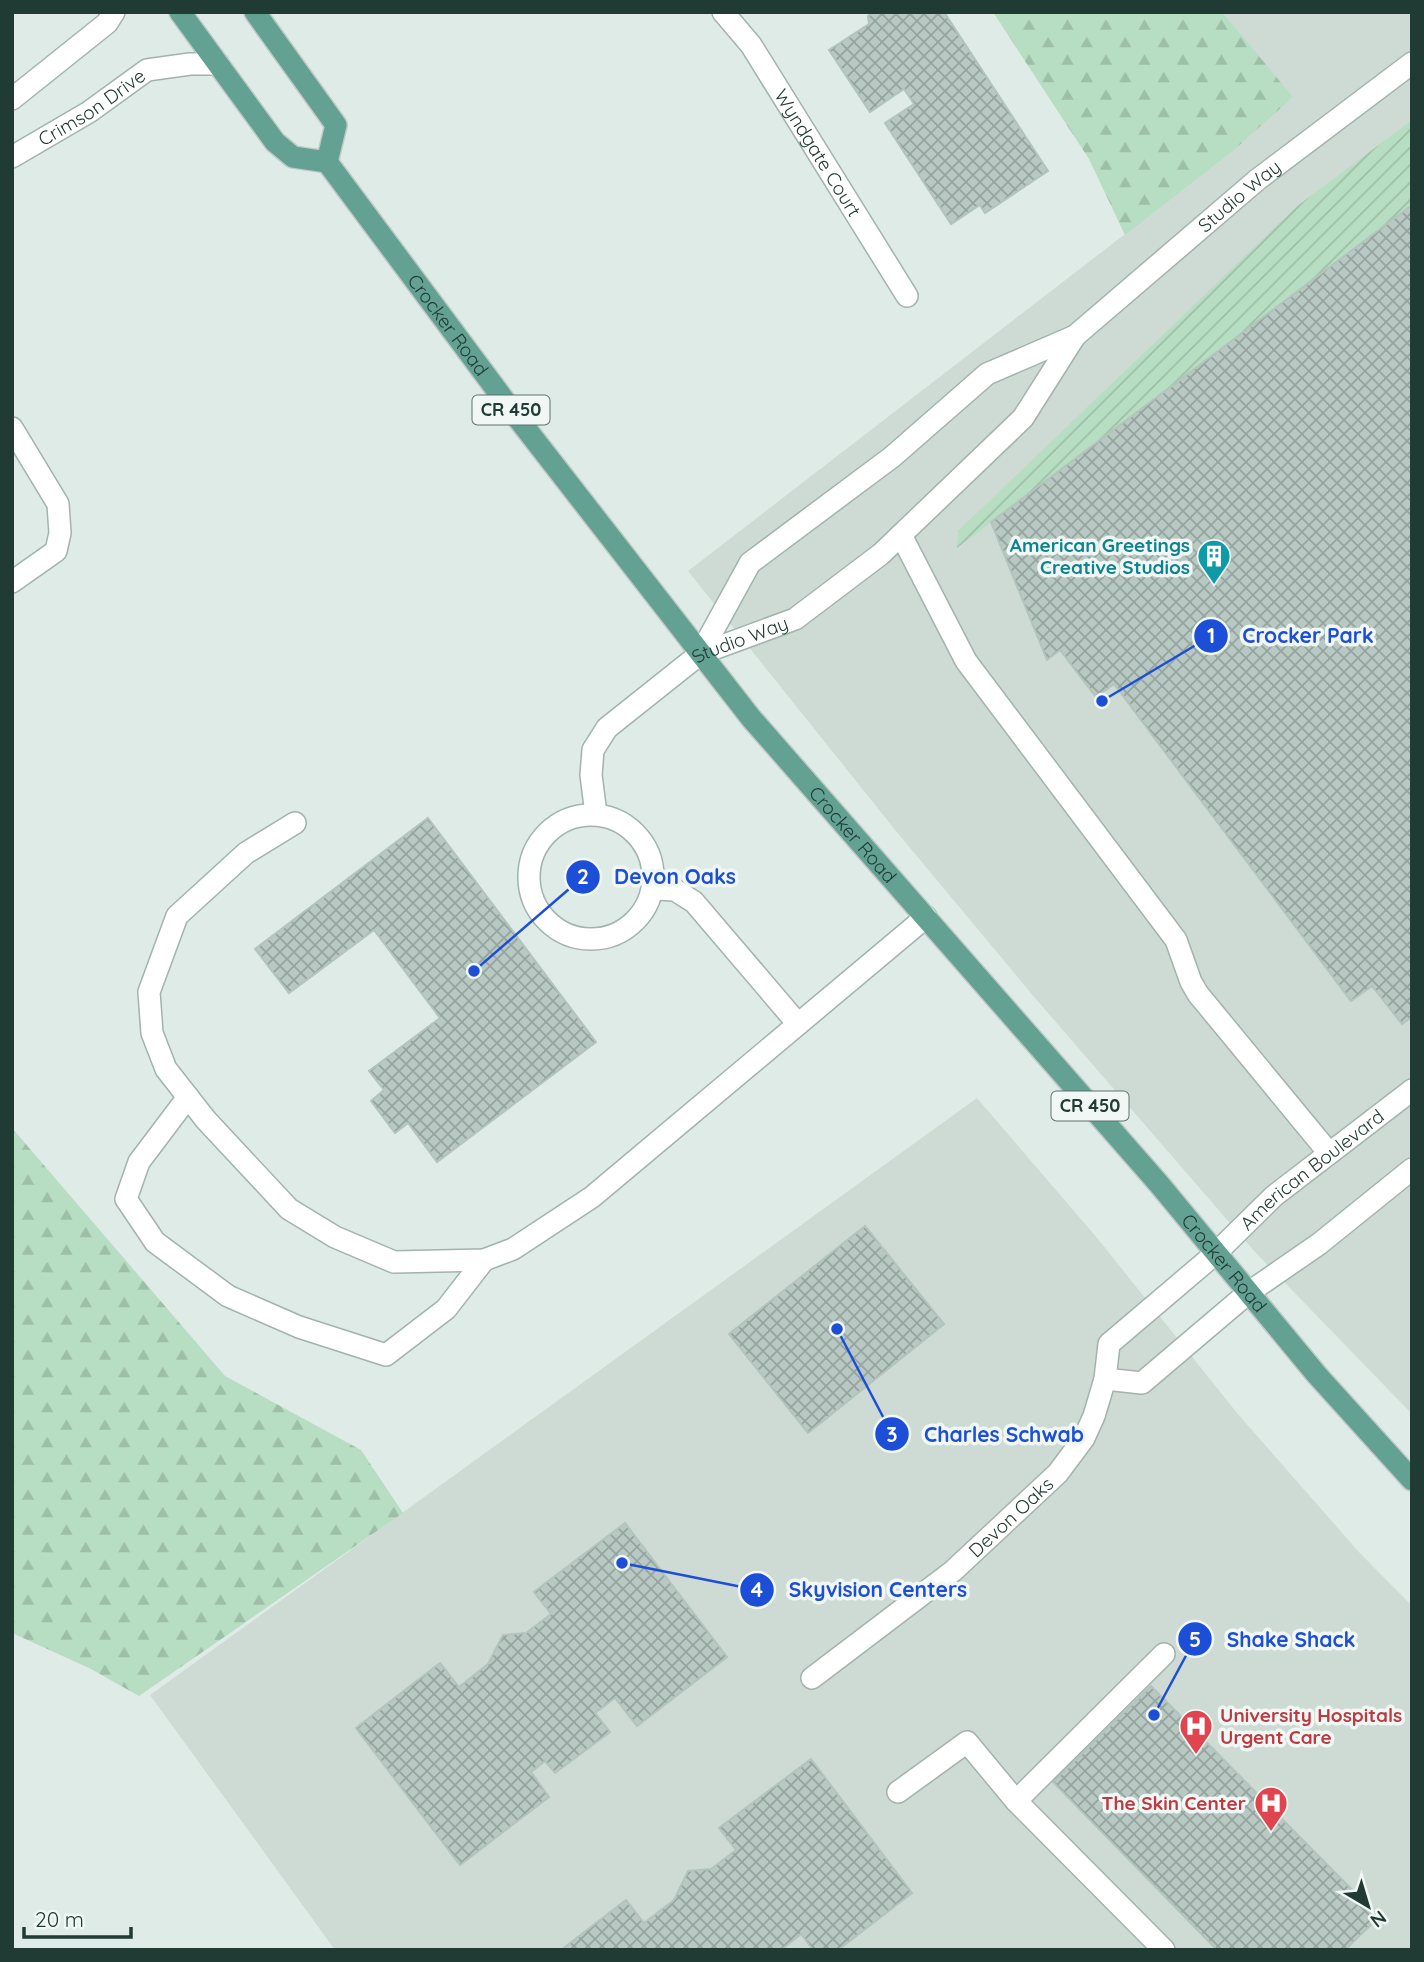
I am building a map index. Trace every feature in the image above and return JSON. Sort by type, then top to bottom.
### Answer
[{"type":"main road","points":[[180,12],[275,142],[293,157],[327,162],[336,125],[260,15]]},
{"type":"main road","name":"Crocker Road","points":[[327,162],[516,416],[751,718],[1159,1184],[1317,1375],[1412,1480]]},
{"type":"street","points":[[12,99],[107,23],[114,12]]},
{"type":"street","name":"Wyndgate Court","points":[[723,12],[751,45],[907,296]]},
{"type":"street","name":"Studio Way","points":[[700,654],[796,619],[881,554],[1023,418],[1075,336],[1257,180],[1412,63]]},
{"type":"street","name":"Crimson Drive","points":[[12,156],[89,112],[147,70],[190,64],[218,64]]},
{"type":"street","name":"Studio Way","points":[[700,654],[750,563],[892,457],[986,374],[1075,336]]},
{"type":"street","points":[[12,428],[58,504],[60,533],[56,551],[12,582]]},
{"type":"street","points":[[901,535],[966,662],[1176,940],[1198,994],[1329,1153]]},
{"type":"street","points":[[596,814],[591,775],[593,750],[607,728],[700,654]]},
{"type":"street","points":[[596,814],[617,819],[635,831],[647,848],[654,868],[653,889],[646,909],[632,925],[614,935],[594,940],[574,937],[556,928],[541,915],[532,897],[529,876],[532,857],[541,839],[556,825],[575,816],[596,814]]},
{"type":"street","points":[[295,823],[246,853],[177,916],[149,992],[152,1034],[166,1069],[206,1120],[289,1209],[335,1237],[394,1262],[484,1260],[513,1249],[592,1197],[926,916]]},
{"type":"street","points":[[653,889],[675,890],[694,902],[798,1024]]},
{"type":"street","name":"American Boulevard","points":[[1215,1254],[1274,1196],[1412,1090]]},
{"type":"street","points":[[188,1097],[139,1162],[126,1199],[155,1242],[228,1296],[299,1327],[386,1355],[446,1309],[484,1260]]},
{"type":"street","points":[[1105,1379],[1142,1383],[1248,1293],[1318,1244],[1412,1169]]},
{"type":"street","name":"Devon Oaks","points":[[812,1678],[953,1571],[1058,1473],[1084,1437],[1094,1416],[1105,1379],[1110,1344],[1215,1254]]},
{"type":"street","points":[[1016,1801],[1164,1654]]},
{"type":"street","points":[[898,1792],[967,1742],[1016,1801],[1164,1950]]},
{"type":"shaded area","points":[[1128,12],[1412,12],[1412,1414],[1255,1252],[1035,998],[896,831],[688,571],[1234,150]]},
{"type":"shaded area","points":[[977,1098],[1098,1239],[1237,1413],[1358,1551],[1412,1606],[1412,1950],[335,1950],[150,1695]]},
{"type":"green space","points":[[993,12],[1222,12],[1293,97],[1234,150],[1125,235],[1089,159]]},
{"type":"green space","points":[[1412,120],[1412,205],[957,548],[958,531],[1296,207]]},
{"type":"green space","points":[[12,1128],[225,1376],[361,1450],[403,1513],[139,1696],[89,1668],[12,1633]]},
{"type":"building","points":[[874,12],[944,12],[1048,171],[985,213],[980,205],[951,224],[885,123],[914,104],[904,89],[870,112],[829,50],[869,24],[868,16]]},
{"type":"building","name":"American Greetings Creative Studios","points":[[1412,205],[1412,1017],[1402,1024],[1372,986],[1351,1001],[1114,684],[1096,697],[1060,650],[1047,660],[991,522]]},
{"type":"building","points":[[428,818],[596,1042],[437,1162],[408,1123],[395,1133],[371,1101],[384,1090],[369,1071],[440,1018],[374,930],[289,993],[255,949]]},
{"type":"building","points":[[865,1226],[944,1324],[808,1433],[729,1334]]},
{"type":"building","points":[[625,1523],[727,1657],[637,1726],[615,1698],[595,1713],[610,1732],[555,1773],[545,1761],[531,1772],[549,1797],[460,1865],[356,1728],[440,1663],[459,1687],[488,1664],[503,1635],[526,1633],[551,1614],[534,1592]]},
{"type":"building","points":[[1151,1686],[1379,1917],[1345,1950],[1217,1950],[1053,1782]]},
{"type":"building","points":[[811,1759],[912,1893],[838,1950],[813,1950],[801,1934],[781,1950],[561,1950],[626,1900],[644,1923],[674,1900],[688,1871],[711,1869],[736,1850],[719,1828]]},
{"type":"place","name":"American Greetings Creative Studios","points":[[1214,586]]},
{"type":"place","name":"Crocker Park","points":[[1102,701]]},
{"type":"place","name":"Devon Oaks","points":[[474,971]]},
{"type":"place","name":"Charles Schwab","points":[[837,1329]]},
{"type":"place","name":"Skyvision Centers","points":[[622,1563]]},
{"type":"place","name":"Shake Shack","points":[[1154,1715]]},
{"type":"place","name":"University Hospitals Urgent Care","points":[[1196,1756]]},
{"type":"place","name":"The Skin Center","points":[[1271,1833]]}]
